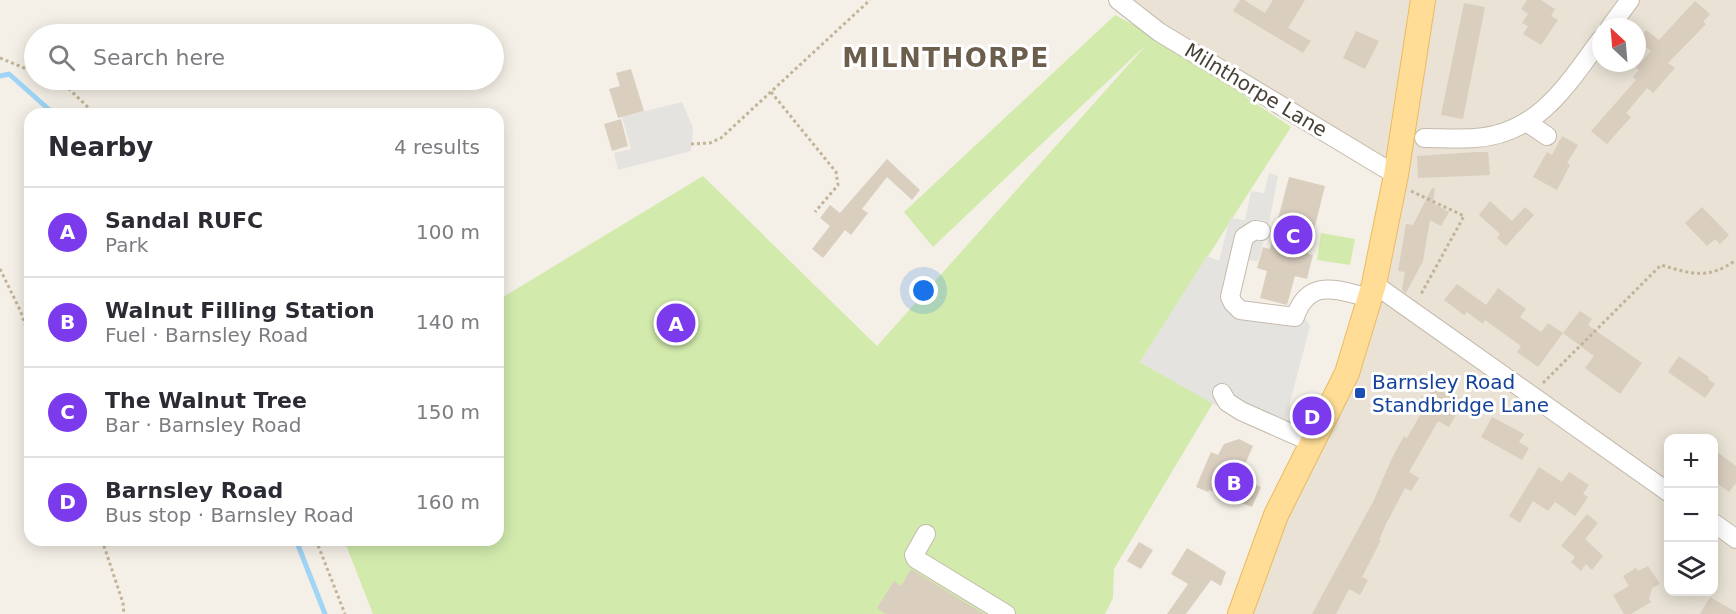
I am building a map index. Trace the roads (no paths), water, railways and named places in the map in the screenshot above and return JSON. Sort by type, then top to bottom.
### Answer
[{"type":"main road","points":[[1240,614],[1276,515],[1347,373],[1372,291],[1395,179],[1423,0]]},
{"type":"main road","points":[[1258,614],[1276,515]]},
{"type":"street","name":"Milnthorpe Lane","points":[[1118,0],[1159,32],[1395,179]]},
{"type":"street","points":[[1617,18],[1630,0]]},
{"type":"street","points":[[1424,138],[1476,138],[1495,135],[1528,123],[1565,87],[1592,51]]},
{"type":"street","points":[[1528,123],[1547,136]]},
{"type":"street","points":[[1261,231],[1255,230],[1244,237],[1230,297],[1240,310],[1295,318],[1300,302],[1316,291],[1333,289],[1372,291],[1412,311],[1664,489]]},
{"type":"street","points":[[1222,393],[1227,402],[1240,411],[1311,442]]},
{"type":"street","points":[[1718,527],[1736,539]]},
{"type":"street","points":[[926,534],[916,550],[916,559],[1006,614]]},
{"type":"waterway","points":[[0,76],[9,74],[24,87]]},
{"type":"waterway","points":[[27,90],[47,108]]},
{"type":"waterway","points":[[298,546],[325,614]]},
{"type":"place","name":"The Walnut Tree","points":[[1293,235]]},
{"type":"place","name":"Sandal RUFC","points":[[676,323]]},
{"type":"place","name":"Barnsley Road Standbridge Lane","points":[[1360,393]]},
{"type":"place","name":"Barnsley Road","points":[[1312,416]]},
{"type":"place","name":"Walnut Filling Station","points":[[1234,482]]},
{"type":"district","name":"MILNTHORPE","points":[[946,58]]}]
